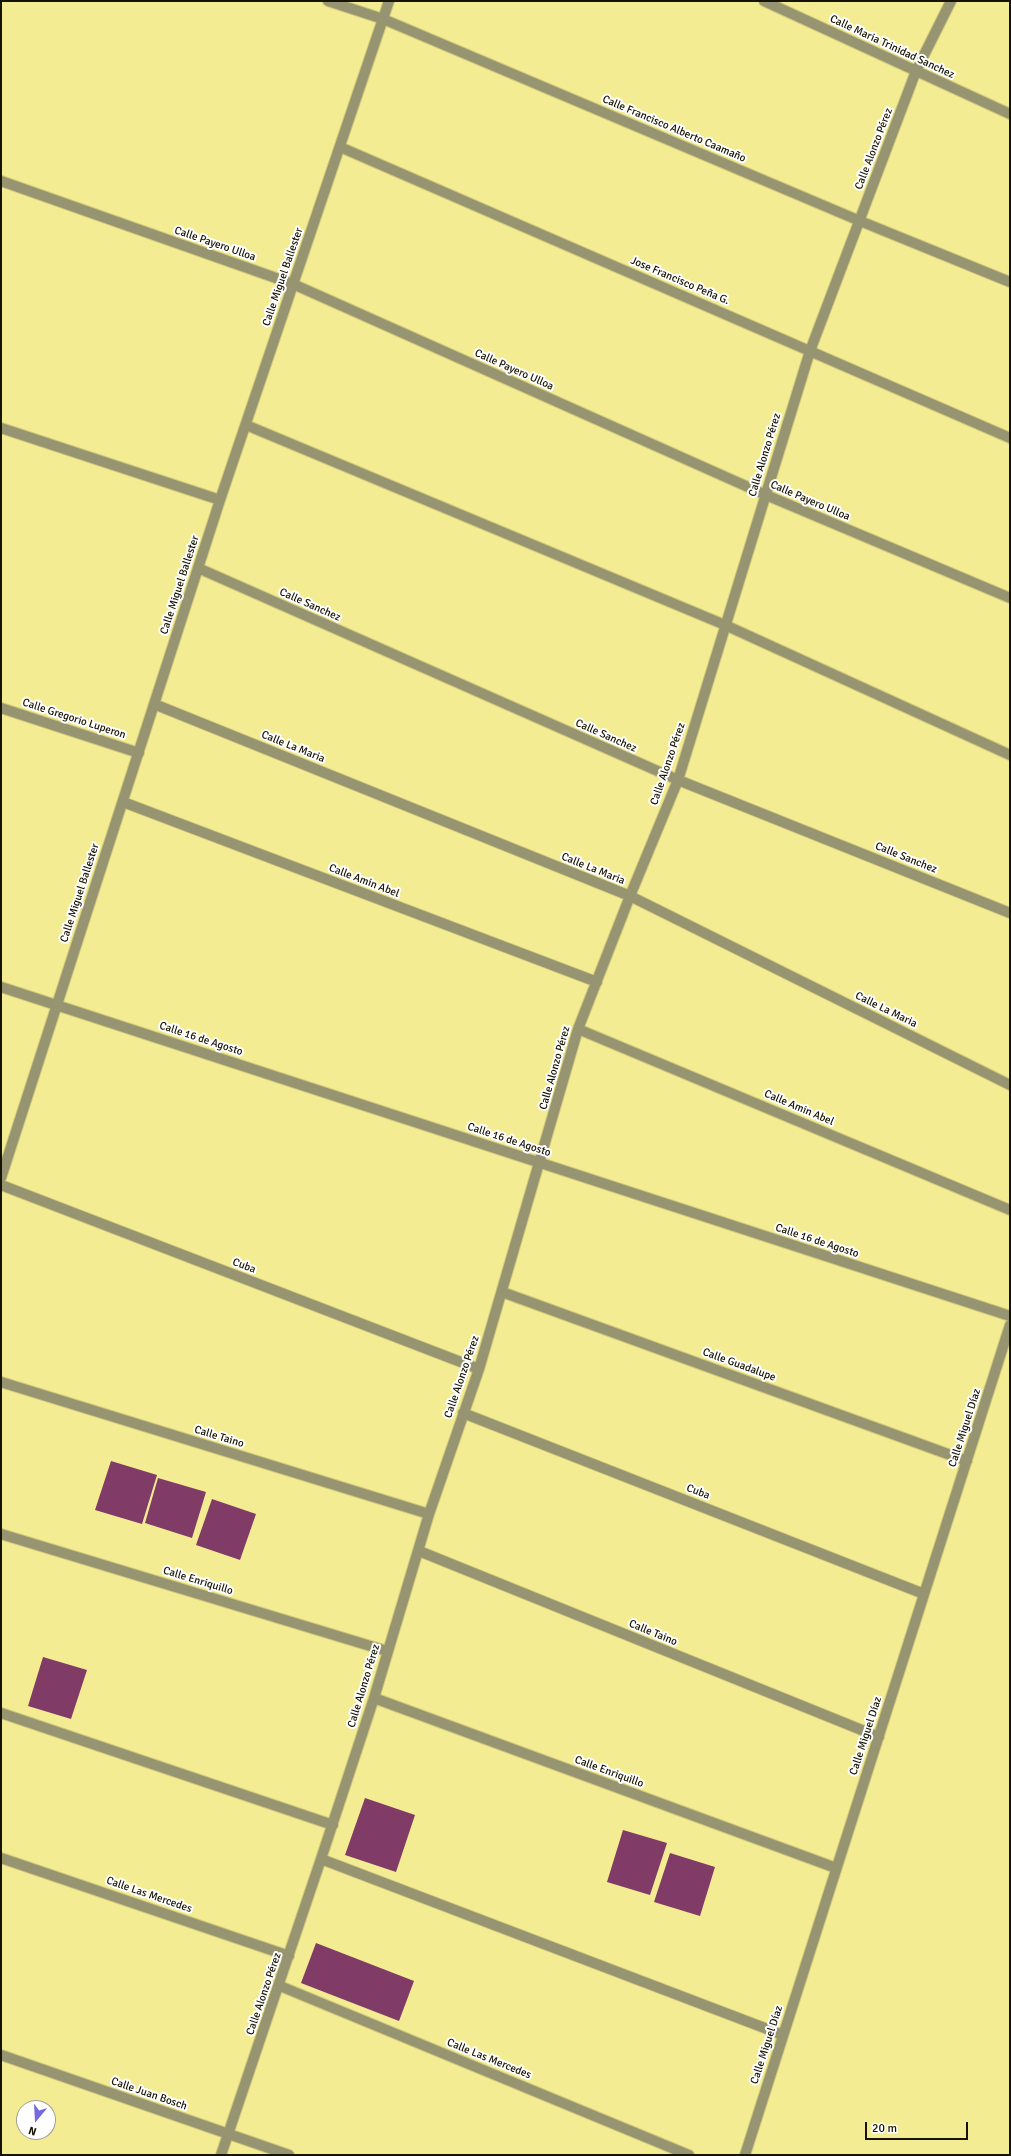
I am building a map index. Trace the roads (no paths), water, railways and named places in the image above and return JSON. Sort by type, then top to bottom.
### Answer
[{"type":"street","name":"Calle Francisco Alberto Caamaño","points":[[328,1],[383,19],[860,221],[1010,282]]},
{"type":"street","name":"Calle Miguel Ballester","points":[[1,1178],[220,500],[389,1]]},
{"type":"street","name":"Calle Maria Trinidad Sanchez","points":[[764,1],[1010,114]]},
{"type":"street","name":"Calle Alonzo Pérez","points":[[221,2155],[280,1986],[374,1698],[429,1514],[479,1369],[541,1163],[578,1029],[630,896],[678,780],[810,351],[916,71],[951,1]]},
{"type":"street","name":"Jose Francisco Peña G.","points":[[340,147],[1010,438]]},
{"type":"street","name":"Calle Payero Ulloa","points":[[1,181],[293,284],[766,495],[1010,598]]},
{"type":"street","points":[[246,425],[725,625],[1010,755]]},
{"type":"street","points":[[1,428],[220,500]]},
{"type":"street","name":"Calle Sanchez","points":[[198,568],[678,780],[1010,913]]},
{"type":"street","name":"Calle La Maria","points":[[154,704],[630,896],[1010,1085]]},
{"type":"street","name":"Calle Gregorio Luperon","points":[[1,708],[139,753]]},
{"type":"street","name":"Calle Amin Abel","points":[[123,802],[596,982]]},
{"type":"street","name":"Calle 16 de Agosto","points":[[1,986],[1010,1316]]},
{"type":"street","name":"Calle Amin Abel","points":[[578,1029],[1010,1210]]},
{"type":"street","name":"Cuba","points":[[1,1185],[479,1369]]},
{"type":"street","name":"Calle Guadalupe","points":[[502,1292],[967,1461]]},
{"type":"street","name":"Calle Miguel Díaz","points":[[745,2155],[1010,1325]]},
{"type":"street","name":"Calle Taino","points":[[1,1382],[429,1514]]},
{"type":"street","name":"Cuba","points":[[463,1413],[924,1594]]},
{"type":"street","name":"Calle Enriquillo","points":[[1,1534],[387,1652]]},
{"type":"street","name":"Calle Taino","points":[[419,1551],[878,1737]]},
{"type":"street","name":"Calle Enriquillo","points":[[374,1698],[836,1868]]},
{"type":"street","points":[[1,1713],[332,1825]]},
{"type":"street","name":"Calle Las Mercedes","points":[[1,1858],[289,1956]]},
{"type":"street","points":[[321,1859],[783,2035]]},
{"type":"street","name":"Calle Las Mercedes","points":[[280,1986],[689,2155]]},
{"type":"street","name":"Calle Juan Bosch","points":[[1,2055],[289,2155]]}]
